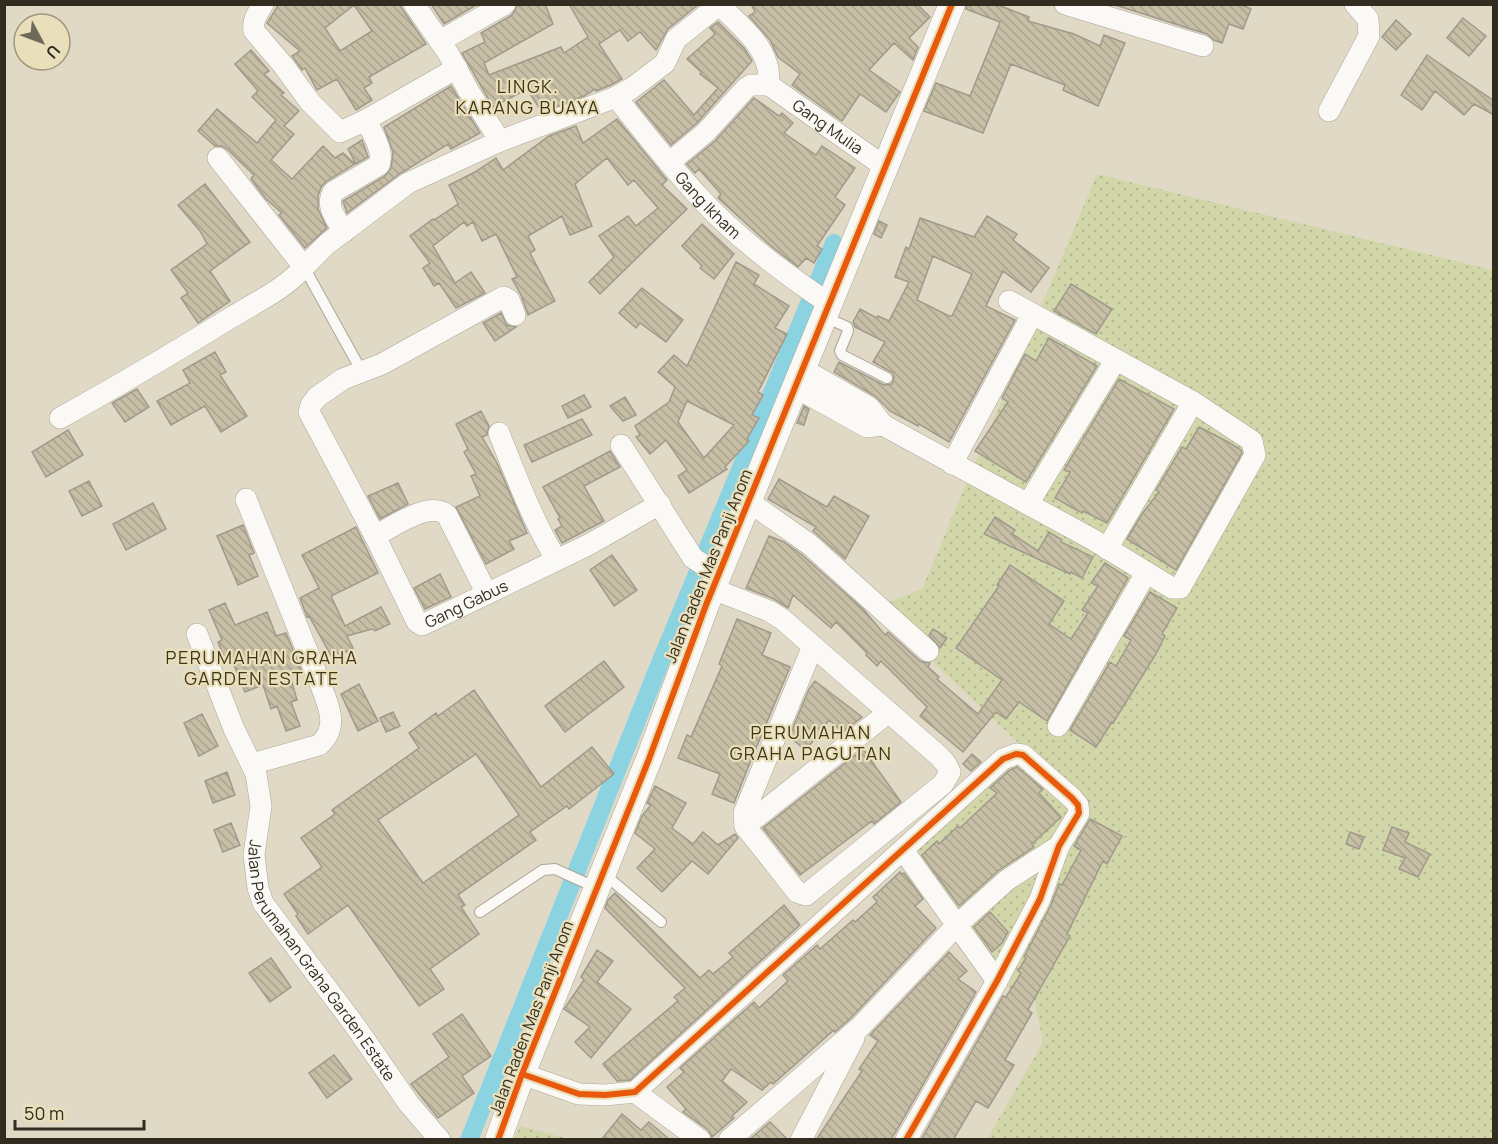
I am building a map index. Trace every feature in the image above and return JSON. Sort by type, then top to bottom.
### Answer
[{"type":"street","points":[[263,4],[255,17],[255,31],[310,102],[340,132],[366,120],[457,68]]},
{"type":"street","points":[[414,4],[440,41],[501,141]]},
{"type":"street","points":[[440,41],[505,4]]},
{"type":"street","name":"Jalan Raden Mas Panji Anom","points":[[498,1140],[708,572],[748,501],[799,378],[820,301],[885,167],[951,4]]},
{"type":"street","points":[[1065,4],[1203,46]]},
{"type":"street","points":[[1329,111],[1369,36],[1368,19],[1355,4]]},
{"type":"street","points":[[60,418],[163,361],[291,281],[344,232],[408,183],[501,141],[616,97],[632,88],[667,61],[676,39],[720,5],[753,40],[762,54],[767,66],[769,85],[751,85],[746,88],[706,132],[670,162]]},
{"type":"street","name":"Gang Mulia","points":[[769,85],[885,167]]},
{"type":"street","name":"Gang Ikham","points":[[616,97],[701,199],[730,227],[820,301]]},
{"type":"street","points":[[344,232],[329,206],[329,199],[333,192],[379,165],[381,159],[381,153],[366,120]]},
{"type":"street","points":[[218,158],[304,267]]},
{"type":"street","points":[[362,372],[382,364],[504,297],[509,300],[515,315]]},
{"type":"street","points":[[799,378],[868,407],[883,425],[1028,504],[1172,588],[1180,588],[1255,455],[1254,444],[1248,437],[1192,402],[1009,301]]},
{"type":"street","points":[[952,464],[1032,315]]},
{"type":"street","points":[[1028,504],[1115,361]]},
{"type":"street","name":"Gang Gabus","points":[[362,372],[343,379],[317,397],[309,412],[375,536],[415,619],[420,624],[588,545],[660,504]]},
{"type":"street","points":[[1107,549],[1192,402]]},
{"type":"street","points":[[499,433],[528,506],[556,559]]},
{"type":"street","points":[[621,446],[708,572],[782,619],[813,645],[889,712],[946,764],[950,772],[939,788],[806,895],[797,892],[745,826],[744,813],[813,645]]},
{"type":"street","points":[[246,499],[320,683],[330,710],[332,726],[329,734],[319,745],[252,764]]},
{"type":"street","points":[[748,501],[809,544],[928,651]]},
{"type":"street","points":[[375,536],[417,514],[440,510],[447,515],[487,594]]},
{"type":"street","points":[[1058,726],[1146,573]]},
{"type":"street","name":"Jalan Perumahan Graha Garden Estate","points":[[197,634],[224,705],[256,774],[261,801],[254,855],[258,888],[263,903],[409,1104],[440,1140]]},
{"type":"street","points":[[745,826],[889,712]]},
{"type":"street","points":[[522,1074],[579,1094],[605,1095],[635,1092],[1003,759],[1016,754],[1027,757],[1078,805],[1079,813],[1059,846],[1040,899],[997,981],[906,1140]]},
{"type":"street","points":[[729,1140],[860,1027],[958,924],[1007,880],[1059,846]]},
{"type":"street","points":[[903,850],[997,981]]},
{"type":"street","points":[[801,1140],[860,1027]]},
{"type":"street","points":[[635,1092],[700,1140]]},
{"type":"lane","points":[[304,267],[362,372]]},
{"type":"lane","points":[[820,301],[849,331],[840,351],[842,355],[887,378]]},
{"type":"lane","points":[[480,912],[543,870],[555,869],[595,881],[662,922]]},
{"type":"green space","points":[[1097,174],[1493,270],[1493,1139],[987,1139],[1043,1042],[1035,1002],[1004,985],[912,847],[1026,750],[875,607],[922,589]]},
{"type":"green space","points":[[520,1126],[569,1139],[514,1139]]},
{"type":"building","points":[[279,4],[399,4],[426,44],[369,77],[372,83],[364,88],[372,100],[356,110],[337,79],[317,90],[305,68],[302,70],[292,56],[300,51],[267,23]],"holes":[[[354,5],[372,31],[340,51],[325,28]]]},
{"type":"building","points":[[431,4],[478,4],[444,24]]},
{"type":"building","points":[[518,4],[545,4],[553,24],[484,63],[489,75],[561,47],[564,53],[588,37],[569,4],[699,4],[668,29],[656,50],[640,32],[628,41],[620,30],[599,44],[622,79],[542,112],[527,89],[493,107],[462,53],[485,42],[481,33],[512,15]]},
{"type":"building","points":[[751,4],[917,4],[930,17],[909,38],[918,47],[913,60],[894,43],[869,70],[900,92],[886,112],[860,94],[842,121],[792,85],[800,74],[778,57],[770,40],[749,16],[755,12]]},
{"type":"building","points":[[967,4],[994,4],[1029,17],[1028,21],[1074,34],[1100,46],[1104,35],[1125,43],[1098,106],[1063,90],[1065,85],[1011,64],[983,133],[924,111],[936,83],[970,96],[1000,22],[966,9]]},
{"type":"building","points":[[1112,4],[1239,4],[1251,9],[1243,29],[1229,24],[1222,43],[1207,34]]},
{"type":"building","points":[[1463,18],[1486,36],[1469,56],[1447,38]]},
{"type":"building","points":[[1396,20],[1411,34],[1396,50],[1382,37]]},
{"type":"building","points":[[718,22],[744,48],[752,61],[697,123],[671,145],[636,102],[664,80],[694,115],[718,88],[700,74],[701,72],[687,59],[715,34],[710,28]]},
{"type":"building","points":[[251,50],[269,71],[264,74],[284,93],[281,95],[299,111],[284,126],[294,134],[271,160],[292,179],[323,146],[335,158],[343,153],[355,164],[321,187],[318,209],[327,228],[305,248],[279,215],[282,213],[266,199],[251,179],[254,175],[228,150],[222,146],[215,146],[198,131],[217,109],[257,143],[276,120],[252,97],[258,91],[235,64]]},
{"type":"building","points":[[1427,55],[1494,101],[1494,115],[1474,104],[1464,115],[1435,91],[1422,110],[1401,95]]},
{"type":"building","points":[[451,86],[480,133],[451,149],[448,144],[401,173],[347,213],[343,201],[385,176],[391,168],[393,152],[384,127]]},
{"type":"building","points":[[754,98],[779,116],[782,113],[793,123],[784,133],[816,155],[822,146],[855,168],[835,197],[845,205],[817,246],[822,249],[814,263],[806,258],[798,267],[771,246],[718,198],[721,194],[699,169],[695,173],[687,164],[715,141]]},
{"type":"building","points":[[617,119],[667,180],[662,185],[687,209],[600,294],[589,282],[614,257],[599,236],[628,216],[636,226],[658,208],[634,180],[628,185],[607,158],[575,184],[592,226],[570,235],[562,216],[528,236],[535,250],[530,253],[555,301],[528,315],[512,279],[517,277],[496,234],[482,241],[473,222],[467,226],[464,222],[433,246],[455,283],[471,272],[485,293],[456,308],[439,283],[434,286],[423,268],[430,263],[410,236],[458,204],[449,185],[496,158],[503,170],[549,136],[576,126],[583,143]]},
{"type":"building","points":[[362,140],[368,157],[356,164],[348,149]]},
{"type":"building","points":[[205,184],[250,242],[210,271],[230,301],[198,323],[181,298],[188,293],[171,270],[207,244],[200,231],[178,205]]},
{"type":"building","points":[[987,216],[1017,234],[1013,240],[1049,268],[1031,292],[1003,271],[986,306],[1015,320],[949,442],[919,424],[918,426],[890,411],[875,396],[834,372],[839,362],[884,385],[892,384],[893,373],[873,362],[885,342],[855,327],[853,322],[860,309],[877,318],[878,316],[889,321],[909,282],[895,277],[906,247],[909,249],[920,218],[974,237]],"holes":[[[933,256],[972,274],[952,316],[917,300]]]},
{"type":"building","points":[[879,221],[887,225],[881,238],[874,234]]},
{"type":"building","points":[[702,224],[734,254],[714,279],[700,268],[702,266],[682,246]]},
{"type":"building","points":[[736,262],[759,275],[754,284],[789,306],[775,328],[787,334],[758,392],[763,395],[752,415],[759,418],[747,439],[749,441],[725,467],[727,469],[689,493],[678,476],[687,470],[666,440],[650,454],[636,437],[640,435],[635,426],[669,402],[675,387],[658,372],[674,355],[687,366]],"holes":[[[687,401],[734,425],[704,458],[678,422]]]},
{"type":"building","points":[[1071,284],[1112,309],[1096,334],[1054,311]]},
{"type":"building","points":[[642,288],[683,320],[666,342],[640,323],[636,328],[619,313]]},
{"type":"building","points":[[501,313],[507,325],[516,327],[495,341],[483,323]]},
{"type":"building","points":[[1049,338],[1097,366],[1026,482],[975,451],[1008,402],[1002,398],[1025,354],[1036,361]]},
{"type":"building","points":[[215,352],[226,372],[220,375],[247,416],[221,432],[205,406],[171,425],[157,401],[190,383],[183,370]]},
{"type":"building","points":[[1119,379],[1174,409],[1107,523],[1083,511],[1082,513],[1055,498],[1070,472],[1064,470]]},
{"type":"building","points":[[137,389],[149,407],[125,422],[112,403]]},
{"type":"building","points":[[584,395],[591,407],[568,418],[562,406]]},
{"type":"building","points":[[625,397],[636,415],[623,421],[610,406]]},
{"type":"building","points":[[804,406],[809,409],[804,425],[797,423]]},
{"type":"building","points":[[481,411],[489,426],[487,435],[482,437],[497,463],[527,533],[509,541],[514,549],[486,564],[456,507],[480,496],[471,476],[476,474],[464,452],[468,449],[456,424]]},
{"type":"building","points":[[582,419],[592,435],[532,462],[524,445]]},
{"type":"building","points":[[1199,427],[1228,442],[1242,453],[1176,570],[1127,539],[1159,492],[1156,490],[1182,447],[1186,449]]},
{"type":"building","points":[[68,430],[83,455],[46,477],[32,452]]},
{"type":"building","points":[[610,451],[620,467],[584,486],[604,521],[562,543],[555,530],[562,526],[558,519],[560,518],[543,487]]},
{"type":"building","points":[[779,479],[827,507],[834,496],[869,516],[845,559],[813,531],[816,527],[768,499]]},
{"type":"building","points":[[89,481],[102,506],[82,516],[69,491]]},
{"type":"building","points":[[398,483],[408,504],[380,519],[368,496]]},
{"type":"building","points":[[153,503],[166,529],[126,550],[113,524]]},
{"type":"building","points":[[995,517],[1015,530],[1012,534],[1038,551],[1049,532],[1062,540],[1061,542],[1093,557],[1082,578],[984,534]]},
{"type":"building","points":[[243,525],[254,553],[249,555],[258,576],[238,585],[217,536]]},
{"type":"building","points":[[356,527],[378,573],[331,596],[345,626],[381,607],[390,624],[375,631],[372,629],[347,636],[353,648],[333,659],[309,616],[307,617],[300,598],[319,588],[302,555]]},
{"type":"building","points":[[769,536],[784,542],[801,554],[863,609],[885,635],[888,632],[920,661],[930,663],[928,667],[939,677],[937,679],[978,714],[1002,680],[956,648],[999,586],[997,585],[1010,565],[1064,601],[1049,624],[1071,639],[1088,613],[1082,610],[1098,586],[1091,583],[1105,563],[1128,578],[1047,721],[1019,702],[1006,719],[996,712],[963,752],[920,716],[927,707],[881,661],[877,666],[836,622],[831,628],[793,595],[788,608],[774,599],[746,588]]},
{"type":"building","points":[[612,555],[637,590],[614,606],[590,570]]},
{"type":"building","points":[[440,574],[451,597],[425,609],[414,588]]},
{"type":"building","points":[[1150,592],[1177,608],[1162,634],[1165,636],[1156,654],[1096,747],[1070,730],[1110,662],[1116,666],[1131,640],[1124,636]]},
{"type":"building","points":[[225,603],[235,625],[267,612],[276,636],[286,633],[302,672],[290,676],[297,700],[291,702],[300,726],[286,731],[277,706],[271,709],[263,685],[245,692],[230,655],[224,657],[218,642],[222,640],[209,610]]},
{"type":"building","points":[[737,619],[771,633],[762,655],[790,667],[734,803],[712,794],[720,774],[678,758],[687,735],[691,737],[722,666],[719,664]]},
{"type":"building","points":[[933,629],[947,638],[940,648],[929,635]]},
{"type":"building","points":[[604,661],[624,687],[565,732],[545,706]]},
{"type":"building","points":[[815,681],[862,717],[843,732],[829,720],[806,750],[789,737],[809,689]]},
{"type":"building","points":[[359,684],[378,721],[358,731],[341,694]]},
{"type":"building","points":[[474,690],[541,787],[592,747],[614,774],[569,809],[567,806],[530,832],[536,840],[458,895],[465,905],[461,907],[479,934],[430,969],[444,989],[419,1006],[348,905],[308,934],[284,894],[322,867],[301,838],[335,814],[332,810],[419,748],[409,733],[436,713],[438,716]],"holes":[[[476,754],[519,815],[423,883],[378,820]]]},
{"type":"building","points":[[393,712],[400,726],[386,732],[380,718]]},
{"type":"building","points":[[202,714],[218,746],[199,756],[184,723]]},
{"type":"building","points":[[863,749],[901,802],[874,824],[872,821],[800,875],[763,828]]},
{"type":"building","points":[[972,754],[981,762],[971,771],[963,764]]},
{"type":"building","points":[[1017,767],[1043,789],[1039,793],[1061,817],[1032,844],[1034,847],[998,871],[959,906],[922,855],[937,841],[939,844],[958,826],[960,828],[997,793],[990,788],[1010,770]]},
{"type":"building","points":[[227,772],[235,795],[213,803],[205,781]]},
{"type":"building","points":[[655,786],[686,803],[672,828],[693,844],[703,832],[718,845],[735,834],[738,838],[708,874],[692,861],[662,892],[637,868],[655,849],[635,833],[642,816],[651,805],[647,803]]},
{"type":"building","points":[[1090,819],[1122,836],[1107,864],[1103,861],[1067,934],[1070,936],[1028,1010],[1032,1013],[1005,1060],[1014,1065],[988,1108],[976,1101],[953,1140],[921,1140],[1003,996],[1006,997],[1021,973],[1018,971],[1059,884],[1062,885],[1081,850],[1074,846]]},
{"type":"building","points":[[231,823],[240,845],[223,852],[214,830]]},
{"type":"building","points":[[1392,827],[1409,833],[1405,842],[1430,854],[1418,877],[1399,869],[1405,858],[1383,850]]},
{"type":"building","points":[[1350,832],[1364,837],[1359,849],[1346,844]]},
{"type":"building","points":[[900,872],[904,873],[923,899],[915,906],[936,928],[851,1018],[835,1032],[834,1030],[773,1084],[771,1082],[762,1090],[731,1069],[722,1081],[747,1102],[732,1116],[734,1118],[712,1137],[708,1130],[683,1112],[686,1109],[667,1087],[684,1072],[680,1068],[754,1002],[759,1008],[788,981],[783,975],[817,945],[820,949],[853,920],[855,922],[877,902],[873,897]]},
{"type":"building","points":[[615,893],[700,978],[709,970],[713,974],[733,957],[729,953],[784,905],[800,925],[630,1080],[617,1081],[603,1064],[678,1001],[674,997],[685,988],[605,908],[608,900]]},
{"type":"building","points":[[990,912],[1008,932],[1002,943],[992,952],[974,927]]},
{"type":"building","points":[[597,950],[613,961],[597,982],[631,1009],[591,1058],[575,1042],[590,1027],[564,1009],[584,980],[581,977]]},
{"type":"building","points":[[949,952],[967,971],[958,979],[976,992],[895,1133],[890,1140],[816,1140],[862,1071],[859,1069],[878,1041],[870,1035]]},
{"type":"building","points":[[271,958],[291,987],[270,1002],[249,973]]},
{"type":"building","points":[[462,1014],[491,1056],[462,1076],[474,1093],[438,1118],[411,1084],[449,1057],[433,1034]]},
{"type":"building","points":[[334,1055],[352,1079],[327,1098],[309,1073]]},
{"type":"building","points":[[622,1114],[641,1130],[649,1122],[670,1140],[601,1140]]},
{"type":"building","points":[[770,1122],[788,1140],[749,1140]]},
{"type":"waterway","points":[[469,1140],[658,668],[834,243]]},
{"type":"cycle path","points":[[498,1140],[522,1074],[649,759],[706,605],[952,4]]},
{"type":"cycle path","points":[[522,1074],[579,1094],[605,1095],[635,1092],[1003,759],[1016,754],[1023,755],[1072,798],[1078,805],[1079,813],[1059,846],[1040,899],[997,981],[906,1140]]},
{"type":"district","name":"LINGK. KARANG BUAYA","points":[[528,96]]},
{"type":"district","name":"PERUMAHAN GRAHA GARDEN ESTATE","points":[[262,667]]},
{"type":"district","name":"PERUMAHAN GRAHA PAGUTAN","points":[[811,742]]}]
